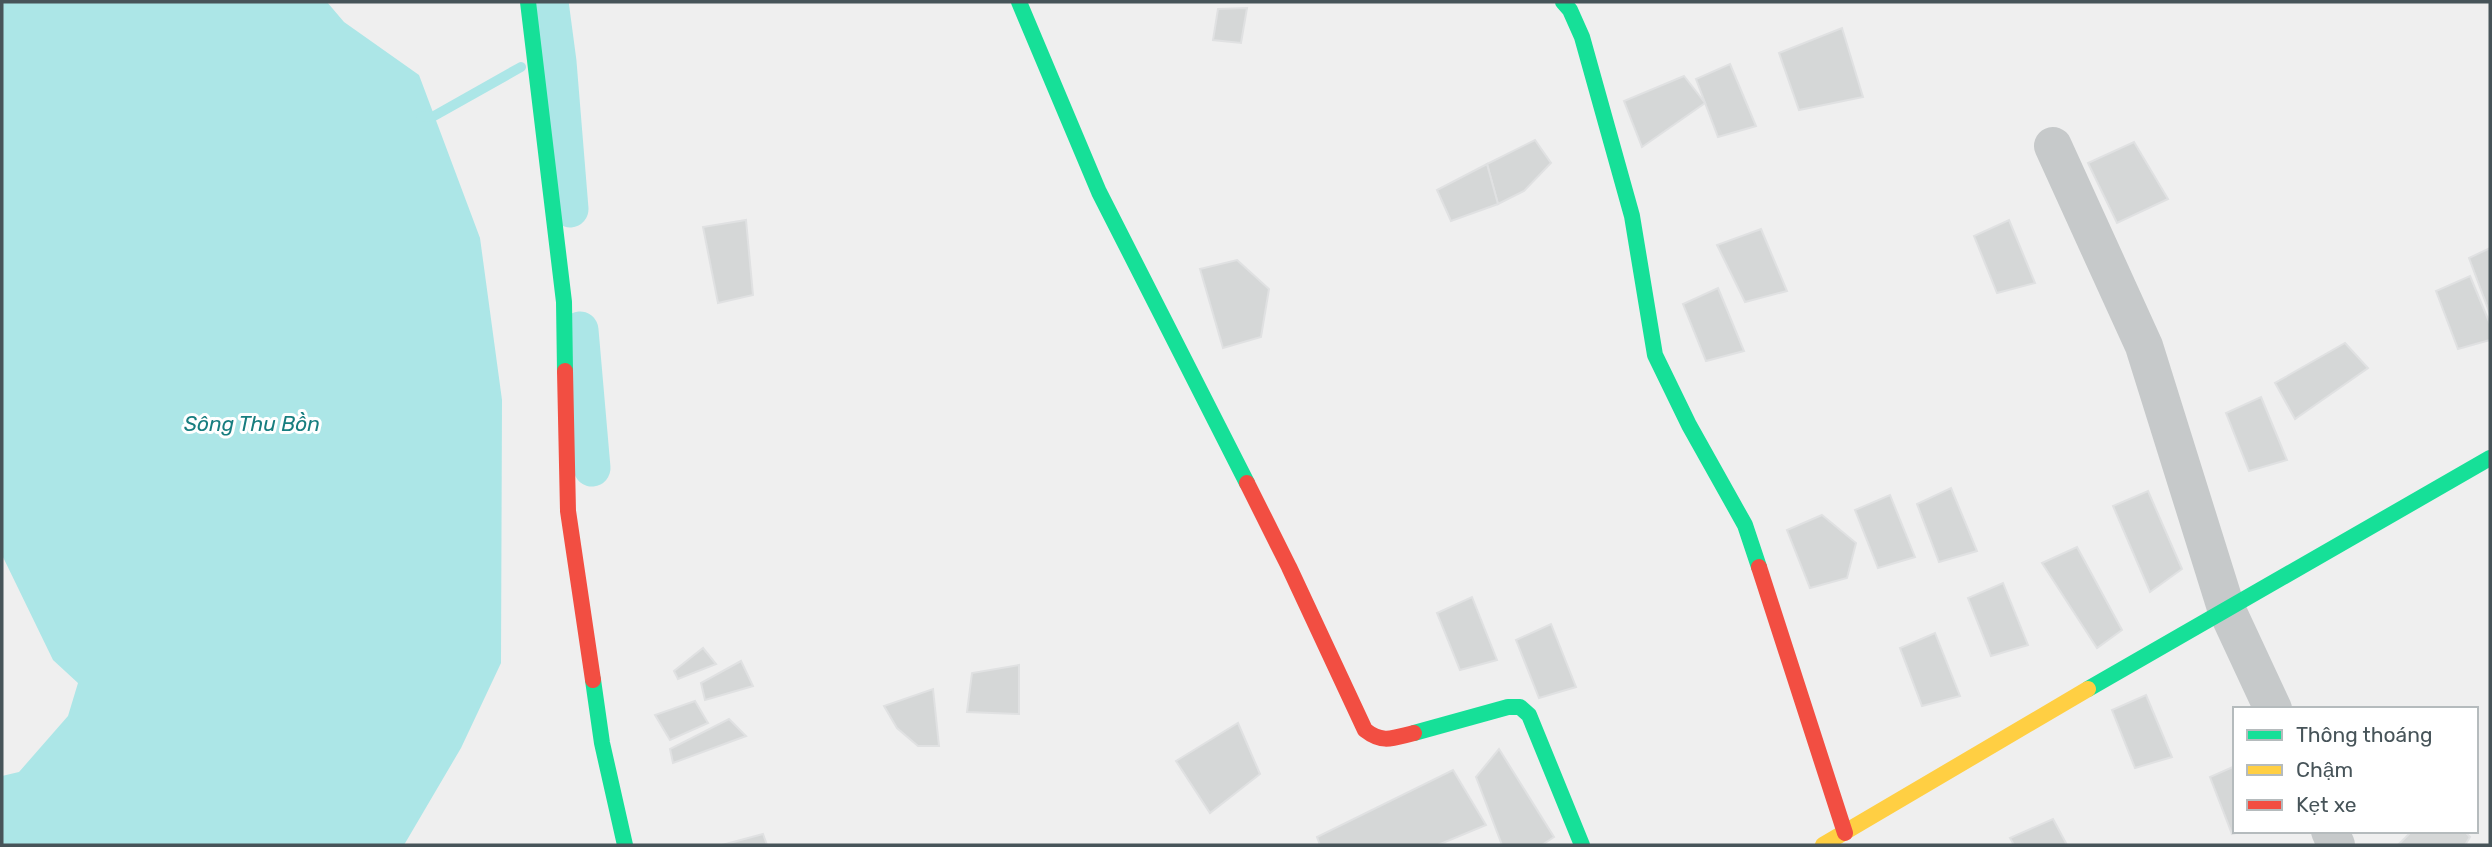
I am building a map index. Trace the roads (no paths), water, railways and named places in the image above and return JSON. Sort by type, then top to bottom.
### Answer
[{"type":"street","points":[[528,2],[564,302],[568,511],[602,743],[625,845]]},
{"type":"street","points":[[1020,2],[1099,192],[1290,567],[1365,730],[1376,739],[1390,739],[1508,706],[1524,708],[1583,845]]},
{"type":"street","points":[[1573,5],[1632,216],[1655,355],[1689,425],[1745,525],[1845,832]]},
{"type":"street","points":[[2053,146],[2144,346],[2226,608],[2272,707]]},
{"type":"street","points":[[1823,845],[2226,608],[2490,458]]},
{"type":"water","name":"Sông Thu Bồn","points":[[2,2],[327,2],[344,22],[419,75],[480,238],[502,400],[501,663],[461,748],[404,845],[2,845],[2,776],[19,772],[68,716],[78,683],[53,660],[2,555]]},
{"type":"waterway","points":[[550,2],[558,62],[570,209]]},
{"type":"waterway","points":[[421,117],[434,116],[521,67]]},
{"type":"waterway","points":[[580,330],[592,468]]}]
